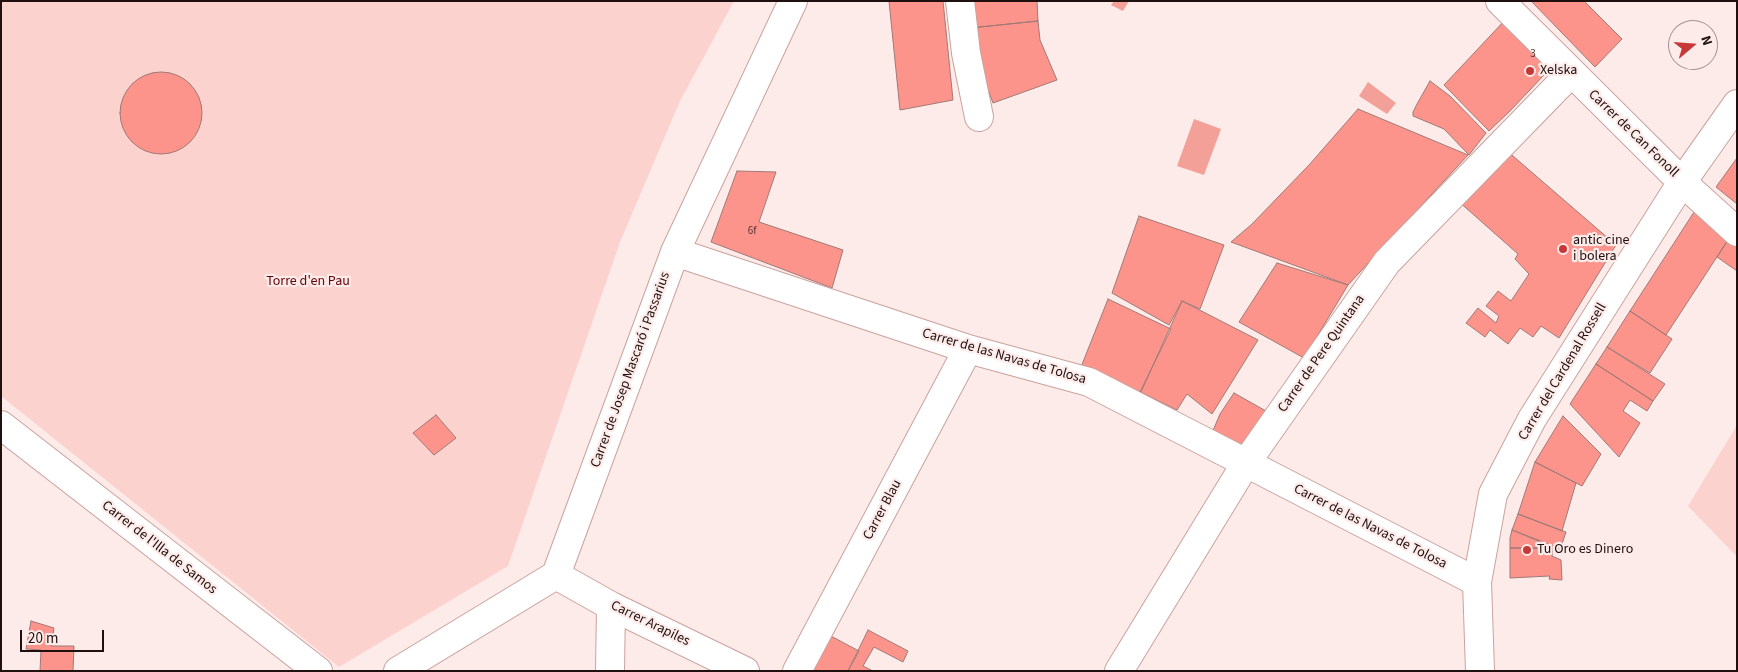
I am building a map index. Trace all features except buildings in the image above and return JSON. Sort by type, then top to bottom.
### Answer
[{"type":"street","name":"Carrer de Josep Mascaró i Passarius","points":[[556,575],[675,252],[793,1]]},
{"type":"street","points":[[960,1],[966,53],[979,117]]},
{"type":"street","name":"Carrer de Can Fonoll","points":[[1500,1],[1682,182],[1737,232]]},
{"type":"street","name":"Carrer de Pere Quintana","points":[[1119,671],[1246,464],[1387,262],[1571,73]]},
{"type":"street","name":"Carrer del Cardenal Rossell","points":[[1480,671],[1477,582],[1493,494],[1532,419],[1682,182],[1737,104]]},
{"type":"street","name":"Carrer de las Navas de Tolosa","points":[[675,252],[968,349],[1089,382],[1477,582]]},
{"type":"street","name":"Carrer Blau","points":[[797,671],[968,349]]},
{"type":"street","name":"Carrer de l'Illa de Samos","points":[[1,425],[318,671]]},
{"type":"street","points":[[398,671],[556,575]]},
{"type":"street","name":"Carrer Arapiles","points":[[556,575],[611,606],[745,671]]},
{"type":"street","points":[[610,671],[611,606]]},
{"type":"green space","name":"Torre d'en Pau","points":[[1,1],[734,1],[680,101],[620,242],[508,566],[339,667],[1,396]]},
{"type":"green space","points":[[1737,425],[1737,557],[1688,506]]},
{"type":"shaded area","points":[[1114,1],[1129,1],[1123,11],[1111,5]]},
{"type":"shaded area","points":[[1368,82],[1396,103],[1387,114],[1359,96]]},
{"type":"shaded area","points":[[1194,119],[1221,129],[1204,175],[1177,166]]},
{"type":"place","name":"Xelska","points":[[1530,71]]},
{"type":"place","name":"antic cine i bolera","points":[[1563,249]]},
{"type":"place","name":"Tu Oro es Dinero","points":[[1527,550]]}]
